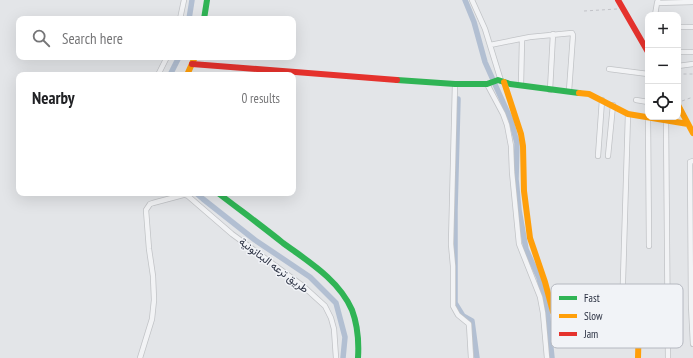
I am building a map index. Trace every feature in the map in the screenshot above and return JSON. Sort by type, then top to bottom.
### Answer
[{"type":"street","points":[[181,16],[184,0]]},
{"type":"street","points":[[204,16],[207,0]]},
{"type":"street","points":[[472,0],[481,18],[501,81],[521,134],[523,146],[524,191],[530,238],[551,304]]},
{"type":"street","points":[[618,0],[646,48]]},
{"type":"street","points":[[656,12],[658,2],[693,2]]},
{"type":"street","points":[[681,27],[693,27]]},
{"type":"street","points":[[490,45],[553,34],[573,34],[569,91]]},
{"type":"street","points":[[550,90],[553,34]]},
{"type":"street","points":[[521,85],[522,39]]},
{"type":"street","points":[[681,52],[693,52]]},
{"type":"street","points":[[160,72],[166,60]]},
{"type":"street","points":[[188,72],[194,60]]},
{"type":"street","points":[[192,64],[455,84],[489,83],[501,81],[510,84],[550,90],[589,94],[628,114],[645,117]]},
{"type":"street","points":[[681,66],[693,64]]},
{"type":"street","points":[[609,69],[645,74]]},
{"type":"street","points":[[489,83],[507,125],[511,146],[519,244],[540,297],[547,358]]},
{"type":"street","points":[[455,84],[451,244],[453,266],[453,306],[458,315],[469,324],[472,358]]},
{"type":"street","points":[[598,156],[602,100]]},
{"type":"street","points":[[636,100],[645,102]]},
{"type":"street","points":[[608,156],[612,106]]},
{"type":"street","points":[[681,111],[693,133]]},
{"type":"street","points":[[623,284],[628,114]]},
{"type":"street","points":[[648,120],[649,246]]},
{"type":"street","points":[[667,284],[666,120],[688,124]]},
{"type":"street","points":[[693,160],[690,162],[691,305],[693,344]]},
{"type":"street","points":[[140,358],[152,319],[154,300],[146,210],[147,207],[153,203],[176,196]]},
{"type":"street","name":"طريق ترعه البتانونية","points":[[185,196],[232,234],[303,286],[325,306],[330,314],[334,329],[336,358]]},
{"type":"street","points":[[222,196],[317,268],[336,286],[349,303],[354,313],[359,336],[358,358]]},
{"type":"street","points":[[638,348],[638,358]]},
{"type":"street","points":[[668,348],[668,358]]},
{"type":"path","points":[[584,11],[623,8]]},
{"type":"path","points":[[681,74],[693,74]]},
{"type":"path","points":[[681,104],[693,98]]},
{"type":"waterway","points":[[189,16],[192,0]]},
{"type":"waterway","points":[[465,0],[474,22],[485,62],[511,120],[517,143],[516,179],[519,210],[526,249],[539,278],[547,310],[552,358]]},
{"type":"waterway","points":[[172,72],[178,60]]},
{"type":"waterway","points":[[458,99],[455,210],[455,303],[463,316],[472,321],[477,358]]},
{"type":"waterway","points":[[200,196],[255,240],[310,277],[336,303],[345,337],[343,358]]},
{"type":"traffic: fast","points":[[204,16],[207,0]]},
{"type":"traffic: fast","points":[[397,80],[455,84],[487,84],[498,80],[510,84],[579,93]]},
{"type":"traffic: fast","points":[[222,196],[322,272],[339,290],[352,310],[356,322],[358,334],[358,358]]},
{"type":"traffic: slow","points":[[188,72],[194,60]]},
{"type":"traffic: slow","points":[[504,82],[521,134],[523,146],[524,191],[530,238],[551,304]]},
{"type":"traffic: slow","points":[[579,93],[589,94],[628,114],[688,124]]},
{"type":"traffic: slow","points":[[681,111],[693,133]]},
{"type":"traffic: slow","points":[[638,348],[638,358]]},
{"type":"traffic: jam","points":[[618,0],[646,48]]},
{"type":"traffic: jam","points":[[192,64],[294,72]]},
{"type":"traffic: jam","points":[[296,72],[397,80]]}]
